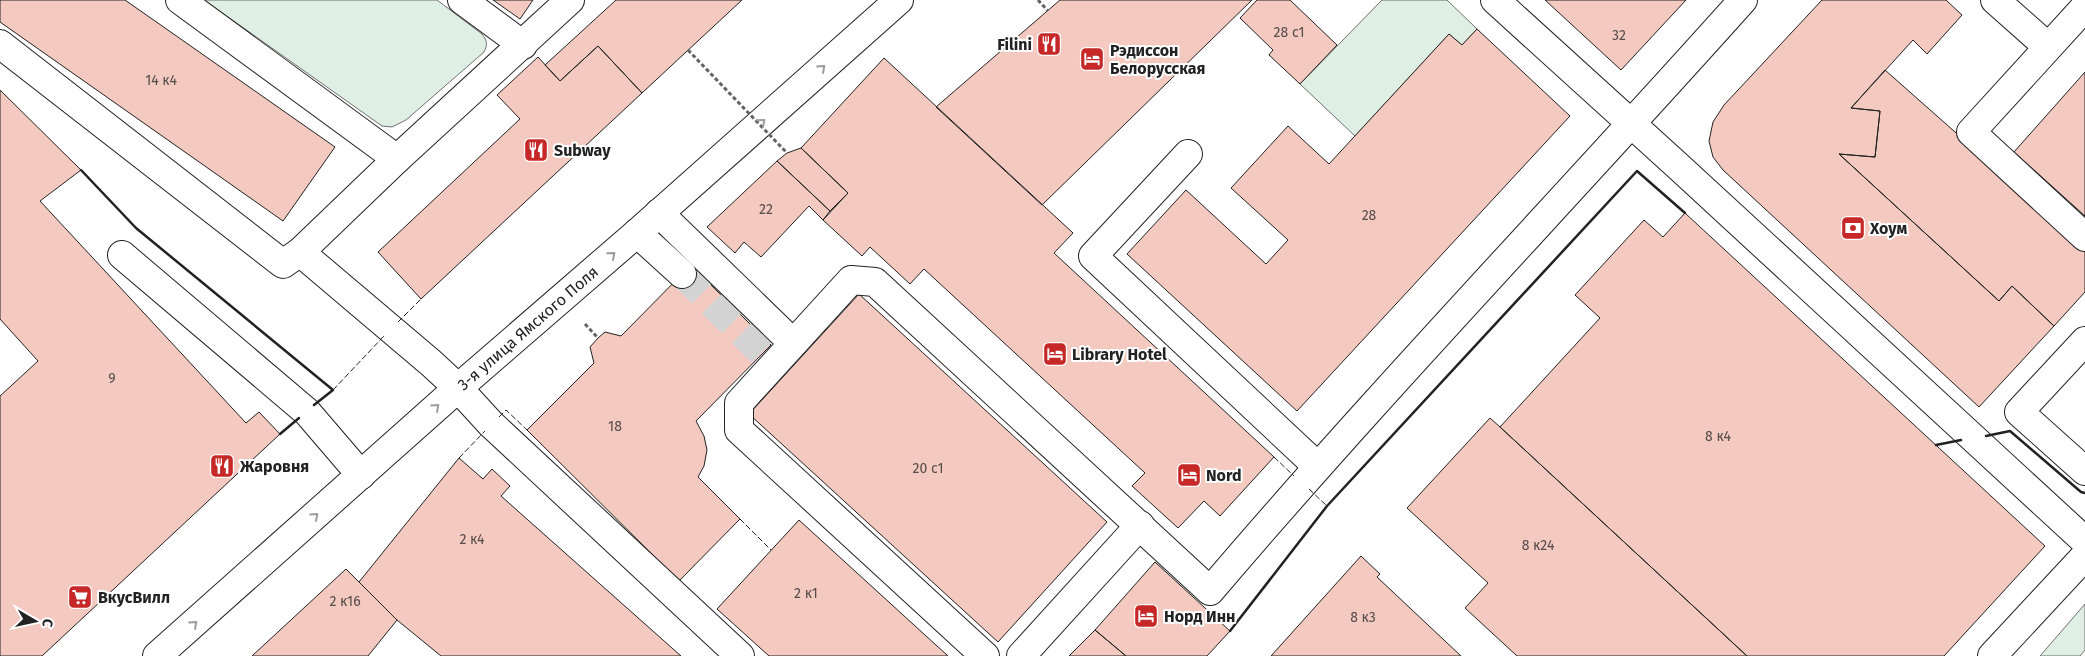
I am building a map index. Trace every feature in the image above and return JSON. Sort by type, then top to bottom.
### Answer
[{"type":"street","points":[[180,0],[397,159]]},
{"type":"street","points":[[462,0],[523,45]]},
{"type":"street","points":[[0,44],[283,264],[300,252],[397,159],[570,0]]},
{"type":"street","name":"3-я улица Ямского Поля","points":[[158,656],[458,388],[637,233],[899,0]]},
{"type":"street","points":[[1495,0],[2085,541]]},
{"type":"street","points":[[984,656],[739,430],[738,403],[768,359],[793,344],[825,320],[851,280],[875,282],[1210,591],[1318,466],[1632,124],[1743,0]]},
{"type":"street","points":[[1994,0],[2048,47]]},
{"type":"street","points":[[2085,7],[1971,132],[2085,237]]},
{"type":"street","points":[[1188,154],[1092,256],[1318,466]]},
{"type":"street","points":[[659,212],[793,344]]},
{"type":"street","points":[[637,233],[682,274]]},
{"type":"street","points":[[300,252],[458,388],[491,424],[740,656]]},
{"type":"street","points":[[122,255],[306,412],[361,475]]},
{"type":"street","points":[[2085,341],[2019,412],[2085,472]]},
{"type":"street","points":[[1021,656],[1140,525]]},
{"type":"street","points":[[1992,656],[2085,556]]},
{"type":"path","points":[[1038,0],[1048,11]]},
{"type":"path","points":[[688,50],[787,153]]},
{"type":"path","points":[[581,319],[598,338]]},
{"type":"green space","points":[[204,0],[437,0],[482,34],[486,45],[484,52],[406,120],[392,127],[382,126]]},
{"type":"green space","points":[[1382,0],[1447,0],[1477,29],[1462,45],[1449,34],[1355,136],[1300,84]]},
{"type":"green space","points":[[2085,604],[2085,650],[2080,656],[2040,656]]},
{"type":"building","points":[[0,0],[125,0],[335,147],[283,221],[0,22]]},
{"type":"building","points":[[493,0],[533,0],[520,19]]},
{"type":"building","points":[[616,0],[742,0],[642,93],[598,46],[560,81],[545,65]]},
{"type":"building","name":"Рэдиссон Белорусская","points":[[1060,0],[1252,0],[1042,205],[936,107]]},
{"type":"building","points":[[1257,0],[1290,0],[1337,45],[1300,84],[1269,55],[1273,50],[1240,18]]},
{"type":"building","points":[[1545,0],[1686,0],[1621,70]]},
{"type":"building","name":"Хоум","points":[[1822,0],[1946,0],[1962,15],[1927,54],[1913,40],[1851,108],[1880,111],[1875,157],[1839,154],[1999,301],[2012,286],[2054,326],[1979,407],[1723,170],[1713,157],[1709,141],[1713,122],[1724,105]]},
{"type":"building","points":[[1477,29],[1570,116],[1297,411],[1127,254],[1186,190],[1266,264],[1288,240],[1231,188],[1288,126],[1329,164],[1449,34],[1462,45]]},
{"type":"building","points":[[598,46],[642,93],[421,299],[378,252],[520,119],[497,95],[538,57],[560,81]]},
{"type":"building","points":[[884,58],[1073,233],[1054,253],[1274,457],[1220,516],[1204,501],[1178,528],[1132,486],[1145,473],[924,269],[910,284],[870,247],[862,256],[823,220],[848,193],[801,148]]},
{"type":"building","points":[[1885,70],[2085,247],[2085,292],[2054,326],[2012,286],[1999,301],[1839,154],[1875,157],[1880,111],[1851,108]]},
{"type":"building","points":[[2085,72],[2085,216],[2014,152]]},
{"type":"building","points":[[0,90],[81,170],[40,201],[246,423],[259,412],[280,434],[42,656],[0,656],[0,396],[38,361],[0,319]]},
{"type":"building","points":[[801,148],[848,193],[830,211],[777,161],[787,153]]},
{"type":"building","points":[[777,161],[830,211],[823,220],[809,206],[761,257],[744,242],[735,253],[707,227]]},
{"type":"building","points":[[1685,213],[2045,546],[1944,656],[1747,656],[1500,427],[1600,318],[1575,295],[1644,220],[1663,237]]},
{"type":"building","points":[[691,265],[771,345],[696,421],[704,436],[707,450],[704,466],[698,477],[740,519],[679,581],[527,430],[594,363],[590,347],[598,338],[605,332],[621,336]]},
{"type":"building","points":[[859,294],[1107,522],[998,642],[749,414]]},
{"type":"building","points":[[1490,418],[1747,656],[1517,656],[1465,608],[1488,583],[1407,508]]},
{"type":"building","points":[[459,458],[483,479],[492,469],[510,486],[501,496],[681,656],[441,656],[397,620],[359,582]]},
{"type":"building","points":[[799,520],[948,656],[769,656],[717,609]]},
{"type":"building","points":[[1361,556],[1380,574],[1377,577],[1461,656],[1271,656]]},
{"type":"building","points":[[1155,562],[1230,631],[1207,656],[1126,656],[1095,630]]},
{"type":"building","points":[[346,569],[397,620],[368,656],[252,656]]},
{"type":"building","points":[[1095,630],[1126,656],[1069,656]]},
{"type":"tunnel","points":[[682,274],[763,354]]},
{"type":"fence","points":[[398,322],[421,299]]},
{"type":"fence","points":[[333,390],[384,336]]},
{"type":"fence","points":[[499,417],[506,410],[527,430]]},
{"type":"fence","points":[[459,458],[485,431]]},
{"type":"fence","points":[[1274,457],[1294,476]]},
{"type":"fence","points":[[1309,489],[1327,506]]},
{"type":"fence","points":[[740,519],[771,550]]},
{"type":"wall","points":[[81,170],[136,228],[333,390],[314,405]]},
{"type":"wall","points":[[1230,631],[1327,506],[1637,171],[1685,213]]},
{"type":"wall","points":[[280,434],[299,418]]},
{"type":"wall","points":[[1986,436],[2010,431],[2081,492],[2085,493]]},
{"type":"wall","points":[[1936,445],[1961,440]]},
{"type":"place","name":"Filini","points":[[1049,44]]},
{"type":"place","name":"Рэдиссон Белорусская","points":[[1092,59]]},
{"type":"place","name":"Subway","points":[[536,150]]},
{"type":"place","name":"Хоум","points":[[1853,228]]},
{"type":"place","name":"Library Hotel","points":[[1055,354]]},
{"type":"place","name":"Жаровня","points":[[222,466]]},
{"type":"place","name":"Nord","points":[[1189,475]]},
{"type":"place","name":"ВкусВилл","points":[[80,597]]},
{"type":"place","name":"Норд Инн","points":[[1146,616]]}]
